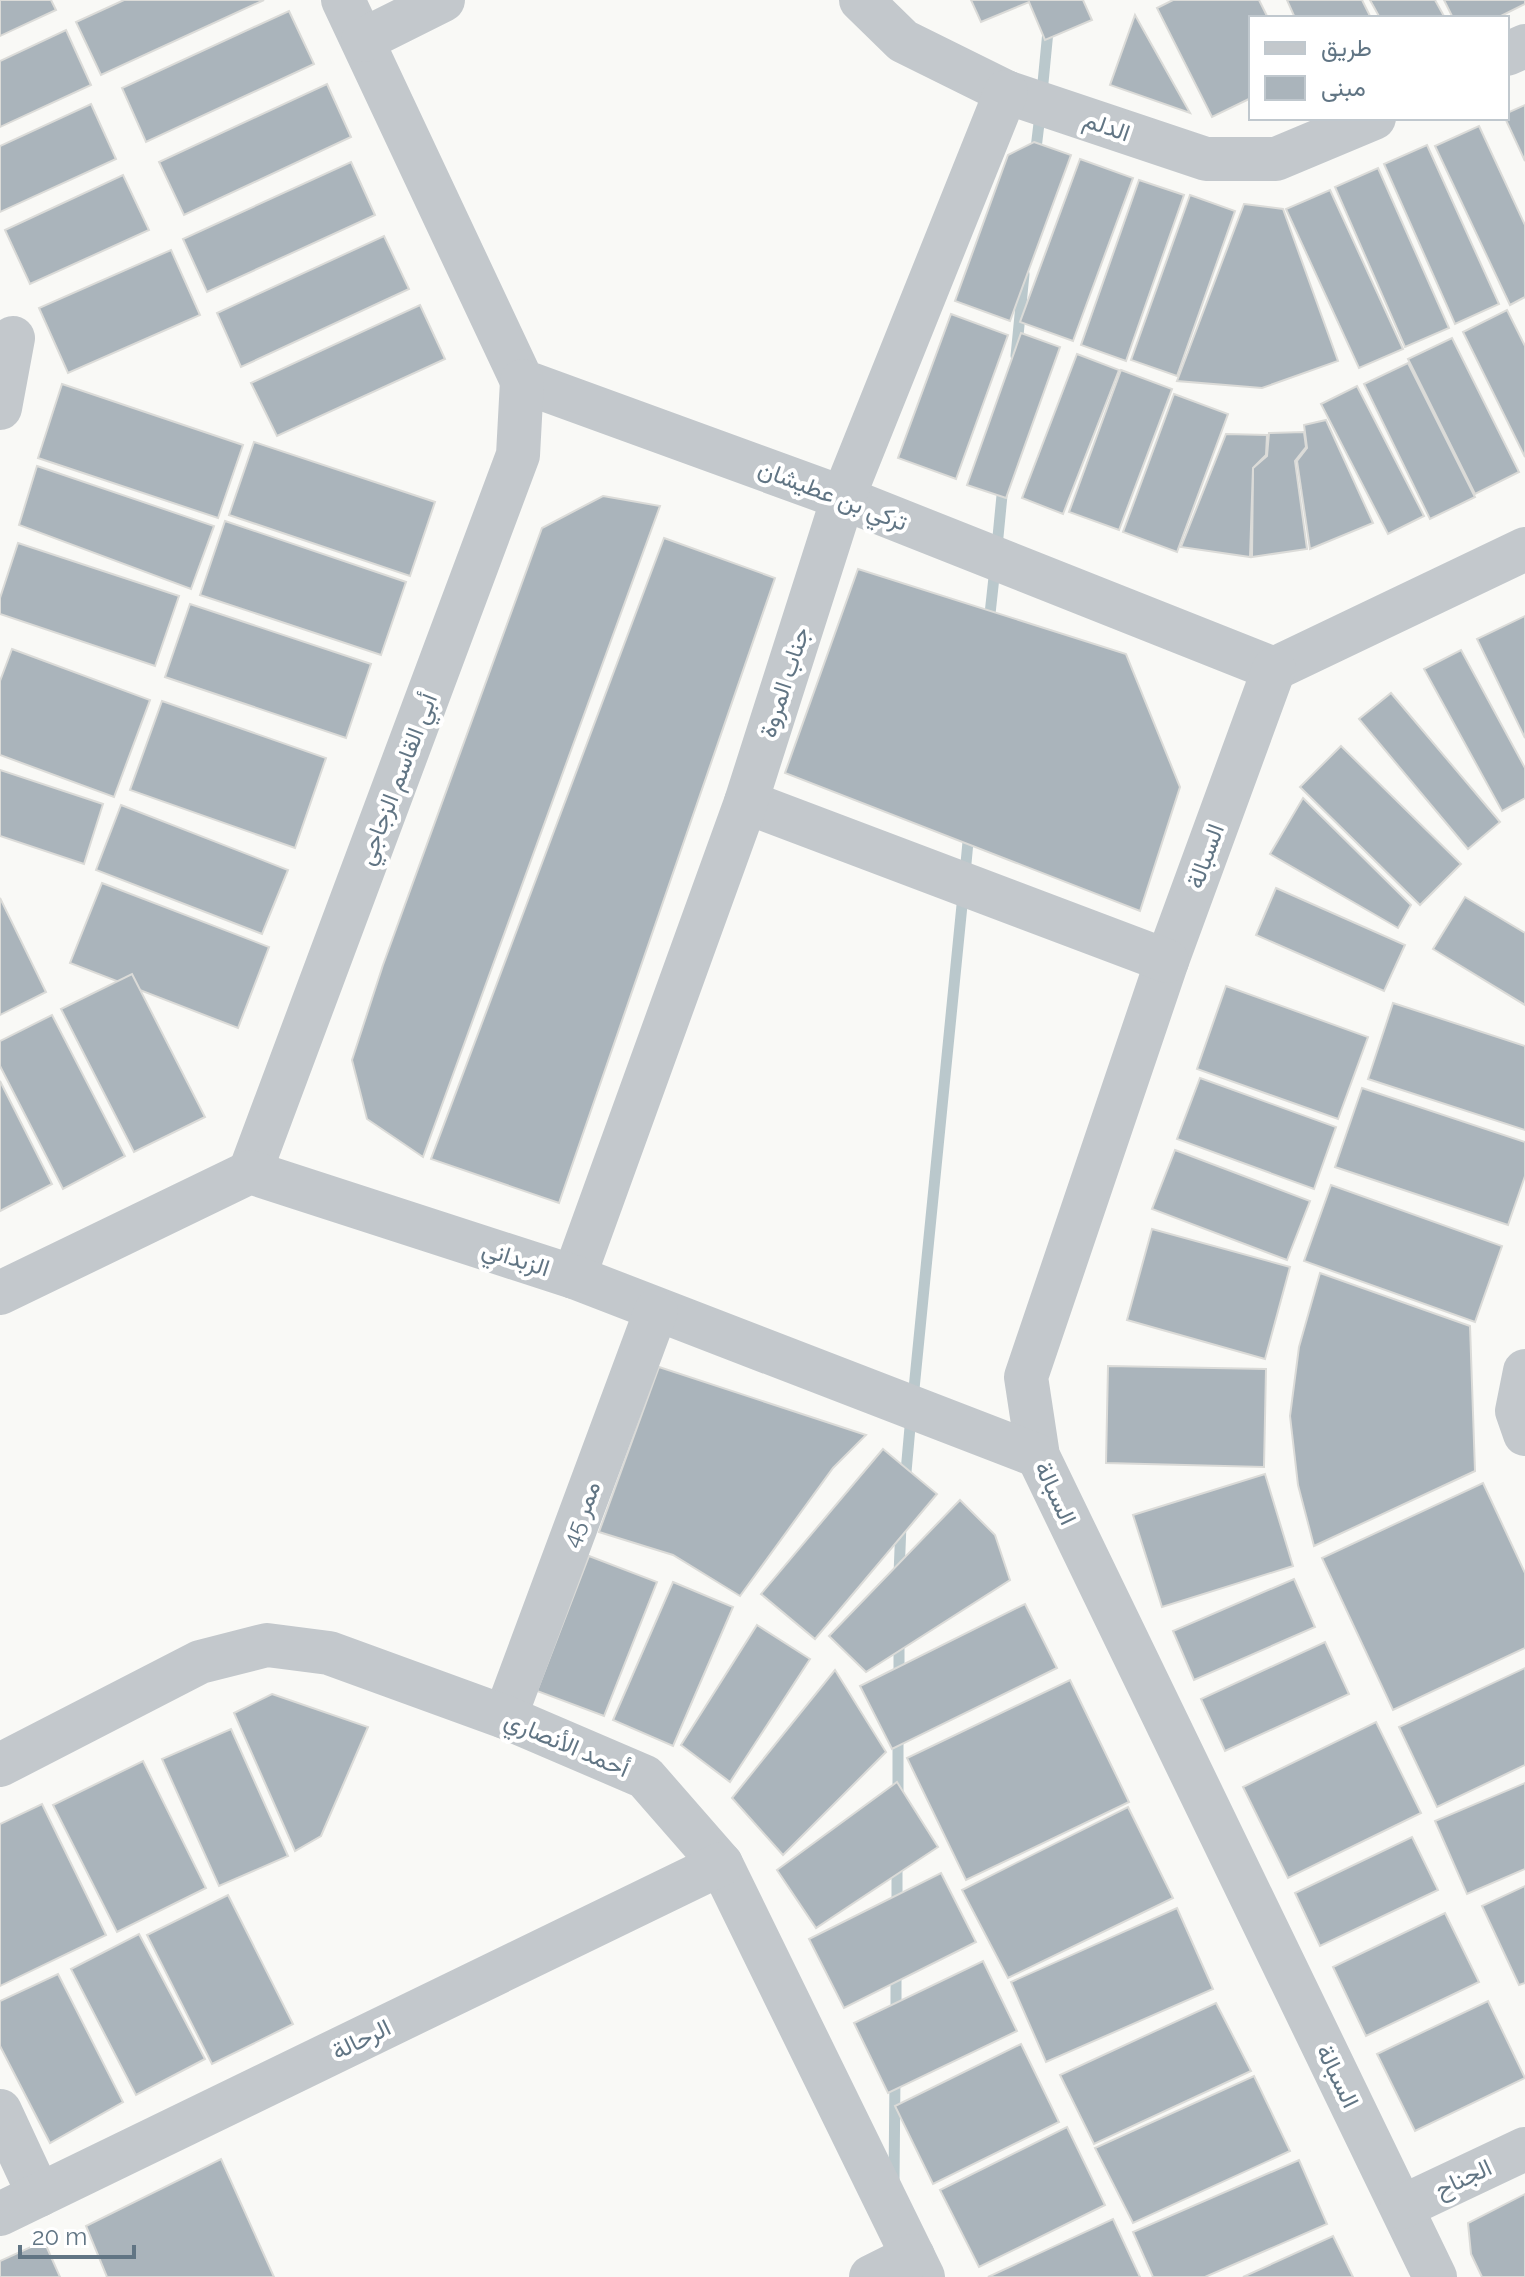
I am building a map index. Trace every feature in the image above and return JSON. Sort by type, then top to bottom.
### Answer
[{"type":"street","points":[[343,0],[522,381]]},
{"type":"street","points":[[363,40],[443,0]]},
{"type":"street","name":"الدلم","points":[[861,0],[903,41],[1006,92],[1206,159],[1243,162],[1276,159],[1369,120]]},
{"type":"street","name":"جناب المروة","points":[[574,1277],[746,802],[843,498],[1006,92]]},
{"type":"street","points":[[0,408],[4,330]]},
{"type":"street","name":"تركي بن عطيشان","points":[[522,381],[843,498],[1274,669]]},
{"type":"street","name":"أبي القاسم الزجاجي","points":[[250,1172],[518,455],[522,381]]},
{"type":"street","points":[[1274,669],[1525,549]]},
{"type":"street","name":"السبالة","points":[[1274,669],[1167,961],[1026,1377],[1038,1456],[1435,2277]]},
{"type":"street","points":[[746,802],[1167,961]]},
{"type":"street","points":[[0,1293],[250,1172]]},
{"type":"street","name":"الزبداني","points":[[250,1172],[574,1277],[1038,1456]]},
{"type":"street","name":"ممر 45","points":[[505,1717],[656,1311]]},
{"type":"street","points":[[1525,1371],[1517,1411],[1525,1434]]},
{"type":"street","name":"أحمد الأنصاري","points":[[0,1765],[200,1662],[267,1645],[329,1653],[505,1717],[645,1777],[721,1864],[918,2267]]},
{"type":"street","name":"الرحالة","points":[[0,2214],[721,1864]]},
{"type":"street","points":[[0,2111],[39,2195]]},
{"type":"street","name":"الجناح","points":[[1402,2207],[1525,2149]]},
{"type":"street","points":[[871,2277],[918,2267]]},
{"type":"building","points":[[0,0],[51,0],[56,10],[0,36]]},
{"type":"building","points":[[124,0],[264,0],[101,75],[76,22]]},
{"type":"building","points":[[971,0],[1083,0],[1092,20],[1045,40],[1029,2],[981,22]]},
{"type":"building","points":[[1173,0],[1259,0],[1267,16],[1249,16],[1249,99],[1212,117],[1157,8]]},
{"type":"building","points":[[1287,0],[1362,0],[1370,16],[1294,16]]},
{"type":"building","points":[[1370,0],[1435,0],[1444,16],[1379,16]]},
{"type":"building","points":[[1444,0],[1525,0],[1525,4],[1501,16],[1452,16]]},
{"type":"building","points":[[289,11],[314,64],[146,142],[122,88]]},
{"type":"building","points":[[1135,15],[1190,113],[1110,85]]},
{"type":"building","points":[[66,30],[91,85],[0,127],[0,61]]},
{"type":"building","points":[[327,84],[351,137],[184,215],[159,162]]},
{"type":"building","points":[[91,104],[116,159],[0,212],[0,146]]},
{"type":"building","points":[[1525,105],[1525,161],[1506,120],[1509,120],[1509,112]]},
{"type":"building","points":[[1479,126],[1525,225],[1525,297],[1510,305],[1435,146]]},
{"type":"building","points":[[1034,142],[1071,155],[1010,321],[955,301],[1008,155]]},
{"type":"building","points":[[1427,145],[1499,304],[1455,324],[1384,164]]},
{"type":"building","points":[[1080,159],[1133,178],[1073,341],[1020,322]]},
{"type":"building","points":[[351,162],[375,215],[207,292],[183,239]]},
{"type":"building","points":[[1378,168],[1449,328],[1405,347],[1335,187]]},
{"type":"building","points":[[123,175],[149,230],[30,284],[5,230]]},
{"type":"building","points":[[1139,180],[1184,195],[1126,361],[1081,345]]},
{"type":"building","points":[[1330,190],[1403,349],[1359,368],[1286,209]]},
{"type":"building","points":[[1190,195],[1235,211],[1177,376],[1131,360]]},
{"type":"building","points":[[1244,204],[1283,209],[1338,361],[1262,388],[1177,381]]},
{"type":"building","points":[[384,236],[409,289],[241,367],[217,313]]},
{"type":"building","points":[[171,250],[200,315],[68,373],[39,308]]},
{"type":"building","points":[[420,305],[445,359],[277,436],[251,383]]},
{"type":"building","points":[[1507,310],[1525,346],[1525,457],[1463,332]]},
{"type":"building","points":[[951,314],[1008,335],[956,479],[898,458]]},
{"type":"building","points":[[1021,333],[1060,347],[1006,498],[967,485]]},
{"type":"building","points":[[1452,338],[1519,472],[1475,494],[1408,359]]},
{"type":"building","points":[[1077,354],[1119,370],[1063,514],[1022,498]]},
{"type":"building","points":[[1408,363],[1475,497],[1430,519],[1364,384]]},
{"type":"building","points":[[1121,370],[1172,389],[1119,530],[1069,512]]},
{"type":"building","points":[[62,384],[243,445],[218,518],[38,458]]},
{"type":"building","points":[[1357,386],[1424,516],[1388,534],[1321,404]]},
{"type":"building","points":[[1174,394],[1228,414],[1177,552],[1123,532]]},
{"type":"building","points":[[1326,420],[1373,523],[1310,549],[1297,461],[1307,448],[1304,425]]},
{"type":"building","points":[[1304,432],[1306,447],[1295,461],[1307,549],[1252,557],[1253,468],[1267,456],[1269,433]]},
{"type":"building","points":[[1226,434],[1267,435],[1266,455],[1253,468],[1250,557],[1181,547]]},
{"type":"building","points":[[254,442],[435,502],[410,576],[229,515]]},
{"type":"building","points":[[37,466],[214,526],[191,589],[19,525]]},
{"type":"building","points":[[603,496],[660,506],[423,1157],[367,1119],[352,1060],[383,965],[542,528]]},
{"type":"building","points":[[225,521],[406,582],[381,655],[200,595]]},
{"type":"building","points":[[664,538],[775,578],[559,1203],[431,1159]]},
{"type":"building","points":[[18,543],[179,596],[155,666],[0,614],[0,598]]},
{"type":"building","points":[[858,569],[1126,654],[1180,787],[1140,911],[785,773]]},
{"type":"building","points":[[190,604],[371,664],[346,738],[165,677]]},
{"type":"building","points":[[1525,616],[1525,738],[1477,639]]},
{"type":"building","points":[[12,649],[150,700],[114,797],[0,755],[0,681]]},
{"type":"building","points":[[1461,650],[1525,768],[1525,798],[1502,811],[1424,669]]},
{"type":"building","points":[[1391,693],[1500,822],[1468,849],[1359,719]]},
{"type":"building","points":[[162,701],[326,758],[295,848],[130,790]]},
{"type":"building","points":[[1341,746],[1461,864],[1420,905],[1300,787]]},
{"type":"building","points":[[0,770],[103,804],[84,864],[0,836]]},
{"type":"building","points":[[1303,798],[1411,905],[1398,928],[1270,854]]},
{"type":"building","points":[[121,805],[288,870],[262,934],[96,870]]},
{"type":"building","points":[[102,883],[269,947],[238,1028],[70,963]]},
{"type":"building","points":[[1276,888],[1405,945],[1384,991],[1256,935]]},
{"type":"building","points":[[1465,897],[1525,933],[1525,1005],[1433,949]]},
{"type":"building","points":[[0,898],[46,992],[0,1015]]},
{"type":"building","points":[[132,974],[205,1117],[134,1152],[61,1009]]},
{"type":"building","points":[[1226,986],[1368,1037],[1338,1119],[1197,1069]]},
{"type":"building","points":[[1393,1003],[1525,1046],[1525,1130],[1368,1079]]},
{"type":"building","points":[[52,1015],[125,1156],[63,1189],[0,1066],[0,1041]]},
{"type":"building","points":[[1200,1078],[1336,1127],[1314,1189],[1177,1139]]},
{"type":"building","points":[[0,1081],[52,1184],[0,1211]]},
{"type":"building","points":[[1362,1088],[1525,1142],[1525,1176],[1508,1225],[1335,1167]]},
{"type":"building","points":[[1175,1150],[1310,1201],[1287,1260],[1152,1209]]},
{"type":"building","points":[[1331,1185],[1502,1246],[1475,1322],[1304,1261]]},
{"type":"building","points":[[1152,1229],[1290,1267],[1265,1359],[1127,1320]]},
{"type":"building","points":[[1320,1273],[1470,1326],[1475,1471],[1314,1546],[1298,1485],[1290,1416],[1299,1347]]},
{"type":"building","points":[[1108,1366],[1266,1369],[1264,1467],[1106,1463]]},
{"type":"building","points":[[659,1367],[866,1435],[833,1468],[740,1596],[673,1555],[599,1532]]},
{"type":"building","points":[[883,1449],[937,1494],[815,1639],[761,1594]]},
{"type":"building","points":[[1265,1474],[1293,1566],[1162,1607],[1133,1515]]},
{"type":"building","points":[[1483,1483],[1525,1573],[1525,1648],[1393,1710],[1322,1558]]},
{"type":"building","points":[[960,1500],[995,1535],[1010,1580],[866,1672],[829,1636]]},
{"type":"building","points":[[589,1556],[657,1582],[604,1716],[537,1691]]},
{"type":"building","points":[[1294,1579],[1315,1627],[1194,1680],[1173,1631]]},
{"type":"building","points":[[673,1582],[733,1607],[673,1746],[613,1720]]},
{"type":"building","points":[[1025,1604],[1057,1668],[892,1749],[860,1686]]},
{"type":"building","points":[[757,1625],[810,1659],[730,1782],[681,1745]]},
{"type":"building","points":[[1325,1642],[1349,1694],[1225,1751],[1201,1699]]},
{"type":"building","points":[[1525,1668],[1525,1765],[1437,1807],[1399,1727]]},
{"type":"building","points":[[835,1670],[886,1752],[783,1855],[732,1798]]},
{"type":"building","points":[[1070,1680],[1129,1802],[966,1880],[907,1758]]},
{"type":"building","points":[[272,1694],[368,1727],[321,1836],[295,1851],[234,1713]]},
{"type":"building","points":[[1376,1722],[1421,1813],[1288,1878],[1243,1787]]},
{"type":"building","points":[[231,1729],[288,1856],[219,1886],[162,1759]]},
{"type":"building","points":[[143,1761],[206,1888],[117,1932],[53,1805]]},
{"type":"building","points":[[897,1782],[938,1847],[816,1928],[777,1870]]},
{"type":"building","points":[[1525,1783],[1525,1869],[1467,1894],[1435,1821]]},
{"type":"building","points":[[42,1804],[106,1935],[0,1986],[0,1824]]},
{"type":"building","points":[[1128,1807],[1173,1898],[1008,1978],[962,1890]]},
{"type":"building","points":[[1412,1837],[1438,1890],[1320,1946],[1295,1893]]},
{"type":"building","points":[[941,1873],[976,1942],[844,2008],[809,1939]]},
{"type":"building","points":[[1525,1886],[1525,1983],[1519,1985],[1482,1906]]},
{"type":"building","points":[[228,1895],[293,2024],[212,2064],[147,1935]]},
{"type":"building","points":[[1177,1908],[1213,1989],[1046,2062],[1011,1982]]},
{"type":"building","points":[[1445,1913],[1479,1982],[1366,2036],[1333,1967]]},
{"type":"building","points":[[139,1934],[205,2059],[136,2095],[71,1969]]},
{"type":"building","points":[[983,1961],[1017,2031],[888,2093],[854,2023]]},
{"type":"building","points":[[58,1974],[123,2102],[50,2143],[0,2046],[0,2001]]},
{"type":"building","points":[[1488,2001],[1525,2078],[1415,2131],[1377,2054]]},
{"type":"building","points":[[1216,2003],[1251,2071],[1094,2144],[1060,2075]]},
{"type":"building","points":[[1021,2044],[1059,2122],[933,2184],[895,2106]]},
{"type":"building","points":[[1254,2076],[1290,2151],[1133,2223],[1095,2148]]},
{"type":"building","points":[[1067,2127],[1105,2205],[979,2267],[940,2190]]},
{"type":"building","points":[[221,2159],[274,2277],[107,2277],[86,2226]]},
{"type":"building","points":[[1299,2160],[1327,2224],[1205,2277],[1153,2277],[1133,2232]]},
{"type":"building","points":[[1525,2194],[1525,2277],[1482,2277],[1471,2254],[1468,2223]]},
{"type":"building","points":[[1113,2219],[1140,2277],[988,2277]]},
{"type":"building","points":[[1333,2236],[1353,2277],[1243,2277]]},
{"type":"building","points":[[44,2241],[60,2277],[0,2277],[0,2261]]},
{"type":"waterway","points":[[1042,93],[1051,0]]},
{"type":"waterway","points":[[1035,157],[1040,115]]},
{"type":"waterway","points":[[1016,356],[1024,274]]},
{"type":"waterway","points":[[997,547],[1003,485]]},
{"type":"waterway","points":[[989,623],[995,568]]},
{"type":"waterway","points":[[965,874],[969,831]]},
{"type":"waterway","points":[[913,1399],[963,895]]},
{"type":"waterway","points":[[905,1483],[911,1416]]},
{"type":"waterway","points":[[899,1575],[901,1524]]},
{"type":"waterway","points":[[899,1636],[899,1679]]},
{"type":"waterway","points":[[898,1732],[898,1795]]},
{"type":"waterway","points":[[897,1860],[897,1911]]},
{"type":"waterway","points":[[896,1968],[896,2015]]},
{"type":"waterway","points":[[894,2183],[895,2076]]}]
